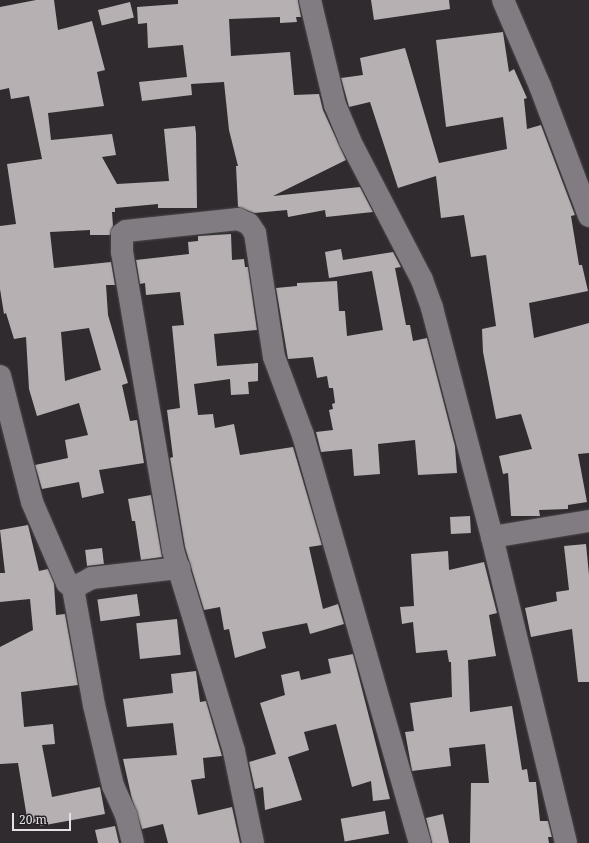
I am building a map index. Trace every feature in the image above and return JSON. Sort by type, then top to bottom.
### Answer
[{"type":"street","points":[[310,0],[335,105],[350,141],[422,280],[448,361],[566,843]]},
{"type":"street","points":[[503,0],[540,86],[589,216]]},
{"type":"street","points":[[253,843],[234,751],[179,568],[168,519],[121,239],[126,231],[238,219],[249,224],[255,234],[274,357],[303,435],[420,843]]},
{"type":"street","points":[[0,376],[32,502],[67,583],[73,588],[94,705],[113,786],[126,815],[133,843]]},
{"type":"street","points":[[492,537],[589,521]]},
{"type":"street","points":[[73,588],[92,578],[179,568]]},
{"type":"building","points":[[36,0],[54,0],[58,30],[92,21],[105,70],[97,72],[104,106],[48,113],[51,140],[112,134],[116,155],[102,157],[117,184],[169,181],[164,129],[195,126],[197,208],[158,208],[158,204],[115,208],[115,212],[112,212],[113,226],[110,235],[90,235],[90,230],[50,232],[54,268],[111,262],[115,285],[106,285],[108,315],[128,383],[122,385],[130,421],[137,420],[144,463],[99,470],[104,493],[82,498],[79,482],[42,489],[35,465],[68,458],[65,440],[88,435],[79,403],[37,416],[29,389],[26,337],[14,339],[6,313],[4,314],[0,289],[0,226],[16,224],[7,164],[42,159],[29,96],[11,99],[9,88],[0,90],[0,7]],"holes":[[[89,328],[101,370],[65,381],[61,332]]]},
{"type":"building","points":[[178,0],[298,0],[301,17],[296,17],[297,22],[280,23],[280,17],[229,19],[231,56],[290,52],[294,95],[319,94],[323,110],[346,160],[273,196],[360,187],[373,212],[326,217],[325,210],[288,217],[287,210],[254,213],[238,207],[236,166],[238,166],[229,130],[224,82],[191,84],[192,95],[142,101],[139,82],[187,77],[183,45],[148,48],[147,23],[138,24],[137,7],[178,4]]},
{"type":"building","points":[[371,0],[449,0],[450,9],[374,20]]},
{"type":"building","points":[[130,2],[134,18],[102,26],[98,10]]},
{"type":"building","points":[[503,32],[509,72],[514,69],[527,98],[524,99],[527,129],[541,125],[575,215],[571,216],[579,265],[582,265],[588,291],[529,303],[534,338],[589,323],[589,453],[578,454],[587,502],[568,505],[568,509],[539,510],[540,516],[511,516],[508,473],[503,474],[499,456],[532,449],[521,414],[496,419],[483,352],[482,329],[496,326],[486,255],[471,257],[464,215],[441,218],[436,176],[398,188],[370,102],[349,107],[341,78],[363,75],[360,58],[405,48],[439,163],[507,149],[503,117],[446,127],[436,40]]},
{"type":"building","points":[[231,234],[232,260],[244,259],[245,267],[248,267],[257,330],[214,334],[217,366],[258,363],[258,381],[248,382],[249,394],[231,395],[230,379],[194,384],[198,415],[213,414],[215,428],[234,424],[240,455],[293,447],[322,545],[309,547],[323,609],[338,604],[344,624],[310,634],[307,623],[262,632],[266,648],[235,658],[229,629],[224,630],[220,607],[204,610],[185,547],[170,458],[173,457],[167,410],[180,408],[172,326],[184,325],[180,292],[146,295],[145,283],[140,284],[136,260],[189,254],[188,242],[198,241],[198,236]]},
{"type":"building","points":[[341,249],[343,260],[393,252],[401,267],[395,268],[406,325],[410,325],[413,341],[427,338],[455,446],[457,473],[418,475],[415,440],[378,444],[380,474],[354,476],[352,449],[321,452],[316,432],[333,430],[329,410],[333,409],[332,404],[335,403],[333,388],[329,388],[327,376],[317,378],[313,357],[288,359],[276,288],[297,286],[297,283],[337,281],[339,311],[345,311],[347,336],[383,330],[372,271],[329,278],[325,252]]},
{"type":"building","points":[[151,495],[162,557],[141,560],[135,521],[132,521],[128,499]]},
{"type":"building","points":[[470,516],[471,533],[451,534],[450,517]]},
{"type":"building","points":[[28,525],[39,571],[48,569],[54,583],[56,615],[65,614],[78,685],[21,692],[24,727],[53,724],[55,744],[42,745],[52,797],[100,787],[105,814],[40,826],[39,822],[28,824],[18,763],[0,764],[0,647],[33,630],[30,599],[0,602],[0,573],[5,573],[0,530]]},
{"type":"building","points":[[586,544],[589,575],[589,682],[578,682],[572,629],[531,637],[525,608],[557,601],[556,592],[569,590],[564,546]]},
{"type":"building","points":[[102,548],[104,564],[87,566],[85,550]]},
{"type":"building","points":[[448,551],[449,570],[484,562],[497,613],[489,615],[496,656],[468,660],[470,712],[512,706],[522,770],[527,769],[529,782],[536,782],[540,821],[548,821],[552,837],[548,837],[549,843],[470,843],[471,783],[489,783],[485,744],[449,748],[451,766],[412,771],[405,732],[414,731],[410,703],[452,697],[451,662],[449,662],[447,650],[416,653],[413,622],[402,624],[400,607],[414,606],[411,554]]},
{"type":"building","points":[[137,594],[140,616],[100,621],[97,600]]},
{"type":"building","points":[[177,619],[181,655],[140,659],[136,623]]},
{"type":"building","points":[[353,654],[390,799],[373,801],[371,781],[352,787],[336,724],[304,732],[309,750],[288,757],[302,800],[265,810],[263,787],[255,789],[249,762],[276,754],[260,703],[285,695],[281,675],[299,671],[301,680],[331,673],[328,659]]},
{"type":"building","points":[[196,671],[200,702],[206,701],[222,756],[203,758],[205,778],[191,780],[198,815],[232,807],[240,843],[168,843],[163,824],[142,829],[132,799],[123,759],[177,755],[173,723],[127,727],[123,699],[173,693],[171,674]]},
{"type":"building","points":[[385,811],[389,834],[345,841],[341,819]]},
{"type":"building","points":[[443,814],[449,843],[432,843],[426,818]]},
{"type":"building","points":[[115,826],[119,843],[98,843],[95,830]]}]
